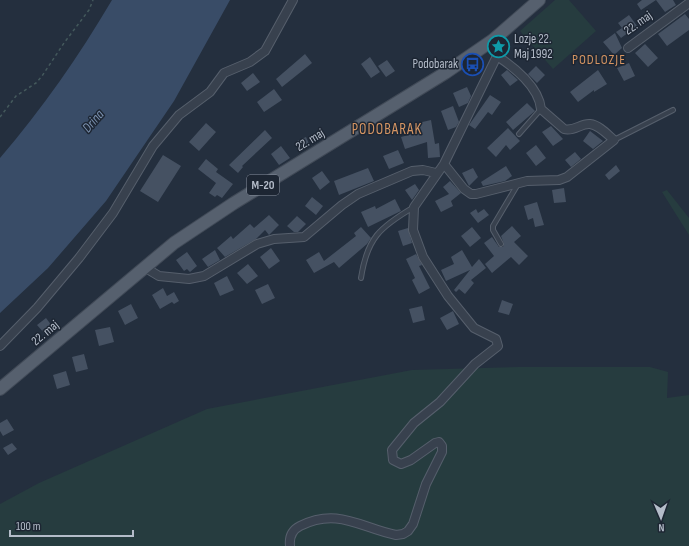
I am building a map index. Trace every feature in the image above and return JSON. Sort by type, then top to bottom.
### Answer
[{"type":"main road","name":"22. maj","points":[[0,389],[174,243],[234,203],[445,73],[493,40],[537,1]]},
{"type":"street","points":[[0,346],[37,308],[84,253],[113,213],[153,146],[179,115],[210,92],[224,74],[250,62],[265,51],[293,0]]},
{"type":"street","name":"22. maj","points":[[628,48],[685,3]]},
{"type":"street","points":[[290,546],[290,536],[294,529],[316,520],[332,518],[354,520],[396,534],[403,534],[408,530],[413,524],[426,484],[442,452],[442,446],[439,442],[436,443],[411,460],[401,464],[393,460],[392,450],[414,423],[440,402],[474,364],[497,349],[498,346],[496,339],[474,328],[448,296],[423,257],[413,230],[414,207],[436,173],[444,164],[497,56],[493,40]]},
{"type":"street","points":[[444,164],[455,180],[470,194],[482,194],[527,181],[558,180],[567,177],[614,140],[600,128],[589,124],[569,130],[564,129],[541,110],[540,102],[536,94],[511,65],[497,56]]},
{"type":"street","points":[[144,267],[159,276],[189,279],[204,276],[257,244],[274,239],[304,237],[342,205],[358,194],[412,171],[423,170],[436,173]]},
{"type":"lane","points":[[519,134],[541,110]]},
{"type":"lane","points":[[614,140],[673,110]]},
{"type":"lane","points":[[501,244],[493,230],[494,226],[518,184]]},
{"type":"lane","points":[[361,278],[364,257],[377,235],[385,225],[414,207]]},
{"type":"path","points":[[0,117],[16,96],[36,83],[42,76],[64,43],[89,10],[93,0]]},
{"type":"green space","points":[[555,0],[569,0],[596,31],[553,69],[520,31]]},
{"type":"green space","points":[[667,190],[689,218],[689,235],[662,192]]},
{"type":"green space","points":[[520,367],[650,367],[668,372],[667,398],[689,395],[689,546],[0,546],[0,504],[39,483],[207,409],[412,370]]},
{"type":"water","name":"Drina","points":[[112,0],[230,0],[174,101],[106,201],[48,268],[0,313],[0,158],[31,121],[59,82]]},
{"type":"building","points":[[642,0],[656,0],[641,10],[637,4]]},
{"type":"building","points":[[656,0],[673,0],[676,5],[665,12]]},
{"type":"building","points":[[685,14],[689,19],[689,30],[667,46],[658,34]]},
{"type":"building","points":[[629,15],[637,26],[621,38],[616,32],[622,28],[618,23]]},
{"type":"building","points":[[615,33],[622,48],[614,55],[603,42]]},
{"type":"building","points":[[645,44],[658,58],[648,67],[635,53]]},
{"type":"building","points":[[305,54],[312,63],[282,87],[276,79]]},
{"type":"building","points":[[370,57],[380,72],[371,78],[361,64]]},
{"type":"building","points":[[387,60],[395,71],[386,77],[378,66]]},
{"type":"building","points":[[629,63],[635,76],[624,81],[617,68]]},
{"type":"building","points":[[536,66],[545,75],[537,83],[528,74]]},
{"type":"building","points":[[507,70],[518,80],[510,86],[501,75]]},
{"type":"building","points":[[598,70],[607,84],[594,92],[594,90],[578,102],[570,92]]},
{"type":"building","points":[[253,73],[260,82],[247,91],[241,83]]},
{"type":"building","points":[[467,87],[471,96],[468,103],[459,107],[453,93]]},
{"type":"building","points":[[274,89],[282,100],[264,112],[257,102]]},
{"type":"building","points":[[490,95],[501,102],[492,115],[488,112],[475,129],[469,125]]},
{"type":"building","points":[[527,103],[535,111],[513,130],[506,122]]},
{"type":"building","points":[[453,106],[459,122],[456,127],[448,130],[441,111]]},
{"type":"building","points":[[431,120],[435,144],[439,143],[440,157],[428,158],[427,142],[405,149],[401,137],[420,132],[418,123]]},
{"type":"building","points":[[206,123],[216,132],[199,151],[189,142]]},
{"type":"building","points":[[551,126],[563,139],[553,146],[542,132]]},
{"type":"building","points":[[508,128],[520,141],[510,150],[506,145],[496,157],[487,148]]},
{"type":"building","points":[[265,130],[272,138],[242,166],[243,167],[238,173],[229,165]]},
{"type":"building","points":[[590,131],[603,141],[593,149],[583,141]]},
{"type":"building","points":[[306,137],[310,146],[302,150],[297,141]]},
{"type":"building","points":[[536,145],[546,158],[536,166],[526,153]]},
{"type":"building","points":[[281,146],[290,158],[279,165],[271,154]]},
{"type":"building","points":[[398,150],[404,163],[389,169],[383,156]]},
{"type":"building","points":[[575,152],[581,159],[571,167],[565,160]]},
{"type":"building","points":[[163,155],[181,166],[158,202],[140,191]]},
{"type":"building","points":[[206,159],[218,169],[216,172],[233,184],[222,198],[217,195],[215,197],[209,193],[216,183],[198,169]]},
{"type":"building","points":[[616,165],[620,171],[609,180],[605,175]]},
{"type":"building","points":[[506,166],[512,176],[505,181],[483,186],[481,182]]},
{"type":"building","points":[[368,168],[374,181],[339,195],[334,181]]},
{"type":"building","points":[[473,168],[478,177],[469,186],[462,173]]},
{"type":"building","points":[[322,171],[330,182],[320,190],[312,178]]},
{"type":"building","points":[[450,181],[461,193],[451,201],[453,206],[441,212],[435,201],[449,194],[443,187]]},
{"type":"building","points":[[415,184],[419,190],[412,200],[405,190]]},
{"type":"building","points":[[564,188],[566,202],[554,203],[552,190]]},
{"type":"building","points":[[312,197],[323,206],[316,215],[305,206]]},
{"type":"building","points":[[395,199],[401,211],[368,227],[361,212],[375,206],[376,209]]},
{"type":"building","points":[[537,202],[544,225],[535,227],[533,218],[528,220],[524,206]]},
{"type":"building","points":[[476,209],[478,213],[484,209],[489,215],[478,223],[470,213]]},
{"type":"building","points":[[269,215],[279,225],[269,235],[265,230],[256,239],[225,257],[217,248],[231,236],[233,239],[250,224],[254,228]]},
{"type":"building","points":[[297,216],[306,224],[298,232],[294,232],[287,226]]},
{"type":"building","points":[[512,226],[521,236],[514,242],[528,256],[519,265],[511,257],[492,273],[485,264],[494,256],[484,243],[492,237],[499,247],[503,247],[504,244],[501,236]]},
{"type":"building","points":[[361,227],[371,238],[367,244],[339,268],[334,262],[314,273],[306,260],[319,252],[324,261],[356,236],[354,233]]},
{"type":"building","points":[[472,227],[481,238],[470,247],[461,236]]},
{"type":"building","points":[[408,228],[412,243],[403,246],[398,231]]},
{"type":"building","points":[[271,248],[280,261],[269,269],[260,257]]},
{"type":"building","points":[[215,250],[220,260],[208,267],[202,259]]},
{"type":"building","points":[[462,250],[472,267],[479,259],[486,268],[471,280],[474,283],[465,294],[459,289],[456,292],[454,290],[470,270],[446,281],[441,270],[454,264],[451,257]]},
{"type":"building","points":[[187,252],[197,266],[190,272],[187,269],[184,271],[176,260]]},
{"type":"building","points":[[416,254],[422,265],[419,266],[430,288],[419,294],[412,280],[415,278],[406,259]]},
{"type":"building","points":[[248,264],[258,276],[247,284],[237,273]]},
{"type":"building","points":[[227,276],[234,290],[220,296],[214,283]]},
{"type":"building","points":[[268,284],[275,298],[262,304],[255,290]]},
{"type":"building","points":[[163,288],[167,296],[174,292],[179,301],[174,304],[172,302],[160,309],[152,295]]},
{"type":"building","points":[[502,300],[513,304],[509,315],[498,312]]},
{"type":"building","points":[[131,304],[138,318],[125,325],[118,311]]},
{"type":"building","points":[[422,306],[425,320],[413,323],[409,309]]},
{"type":"building","points":[[453,311],[459,324],[447,330],[440,318]]},
{"type":"building","points":[[46,318],[52,326],[44,333],[37,325]]},
{"type":"building","points":[[110,327],[114,342],[99,346],[95,330]]},
{"type":"building","points":[[84,354],[88,369],[76,372],[72,357]]},
{"type":"building","points":[[66,371],[70,385],[57,389],[53,375]]},
{"type":"building","points":[[7,419],[14,430],[3,436],[0,431],[0,423]]},
{"type":"building","points":[[12,443],[17,449],[8,455],[3,448]]},
{"type":"place","name":"Lozje 22. Maj 1992","points":[[499,46]]},
{"type":"place","name":"Podobarak","points":[[473,64]]},
{"type":"district","name":"PODLOZJE","points":[[599,59]]},
{"type":"district","name":"PODOBARAK","points":[[387,129]]}]
